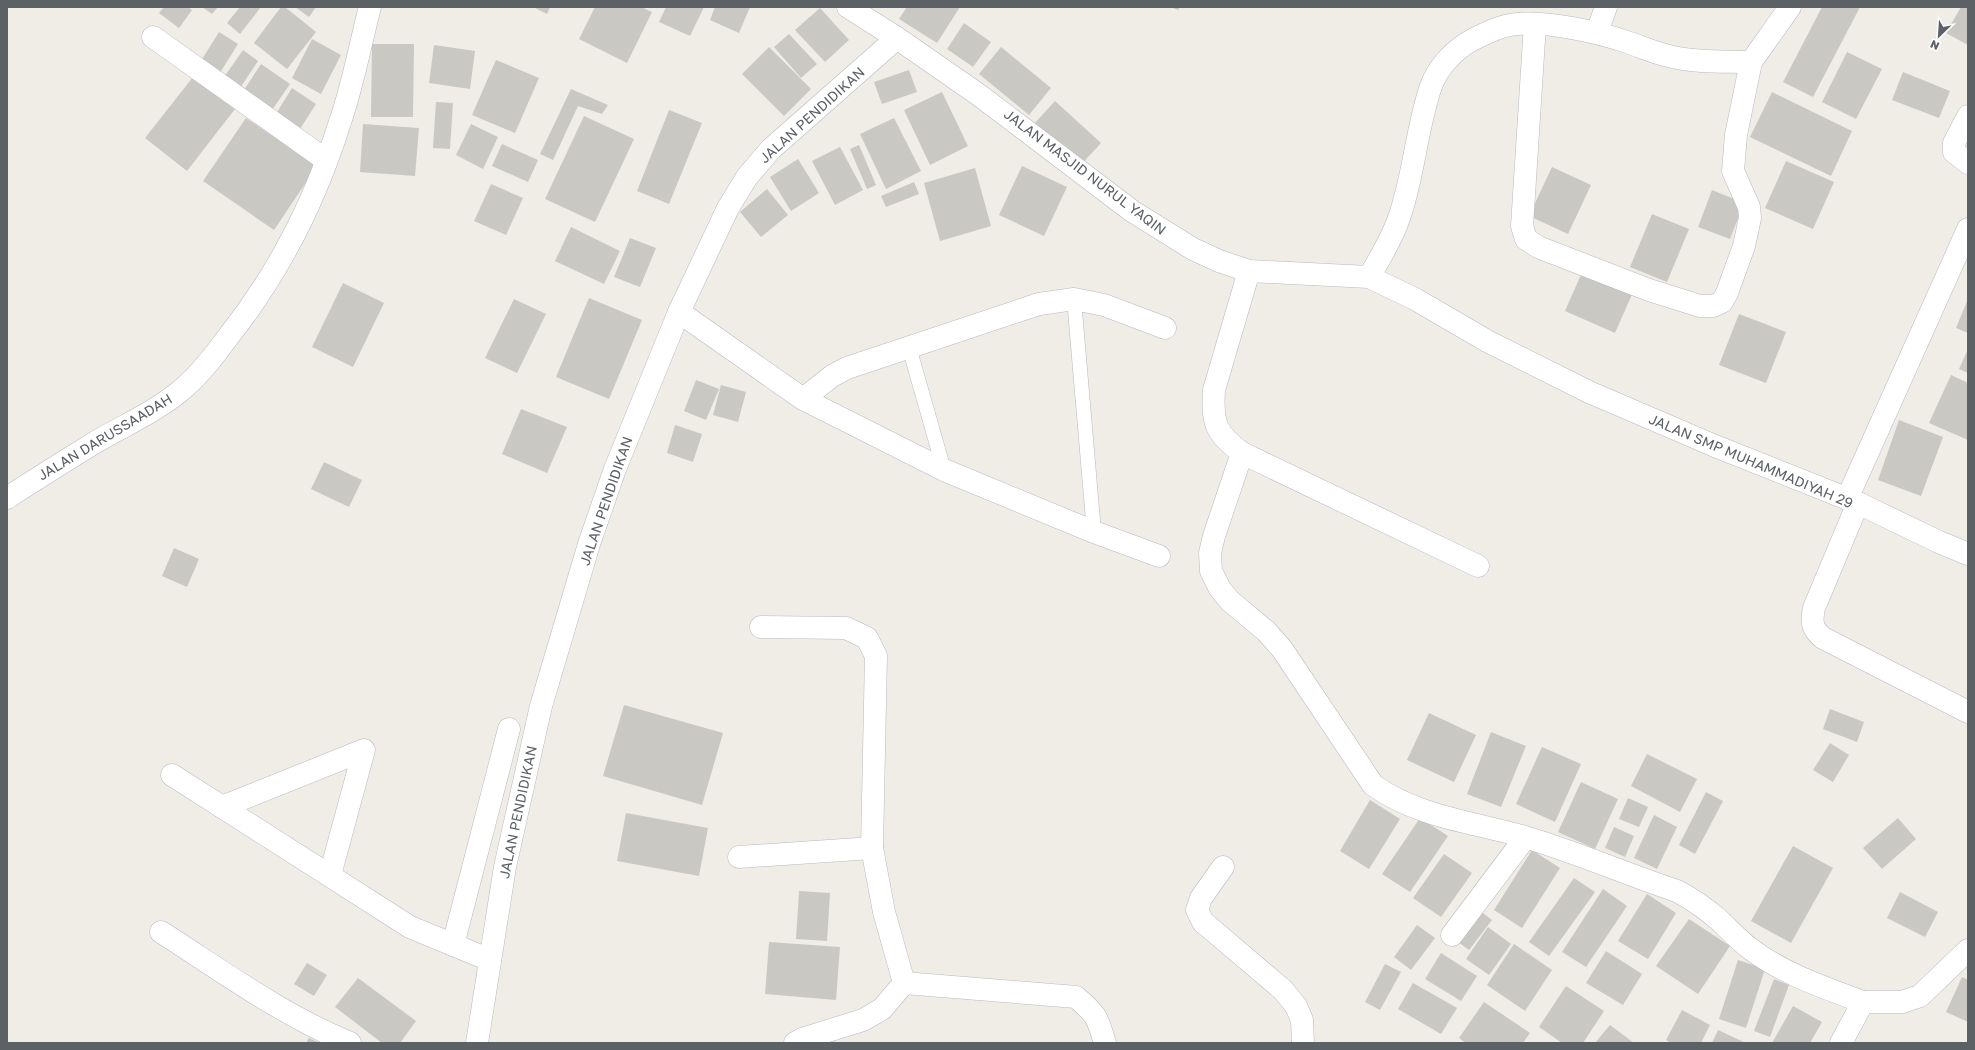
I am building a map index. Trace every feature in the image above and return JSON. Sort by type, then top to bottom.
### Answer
[{"type":"street","name":"JALAN DARUSSAADAH","points":[[7,498],[95,443],[139,420],[180,392],[212,358],[239,324],[283,256],[303,215],[326,160],[341,122],[370,7]]},
{"type":"street","name":"JALAN MASJID NURUL YAQIN","points":[[848,7],[897,38],[1028,130],[1132,211],[1194,249],[1219,261],[1249,271],[1369,277]]},
{"type":"street","points":[[1597,32],[1606,7]]},
{"type":"street","points":[[1535,24],[1522,226],[1526,239],[1545,250],[1649,290],[1700,306],[1713,306],[1722,302],[1727,294],[1744,246],[1750,218],[1749,207],[1732,171],[1736,135],[1751,62],[1790,7]]},
{"type":"street","points":[[1369,277],[1388,245],[1399,219],[1406,194],[1423,110],[1432,84],[1451,55],[1465,44],[1483,34],[1517,24],[1535,24],[1597,32],[1673,57],[1695,61],[1751,62]]},
{"type":"street","points":[[153,37],[326,160]]},
{"type":"street","name":"JALAN PENDIDIKAN","points":[[477,1043],[510,844],[541,706],[562,634],[615,469],[679,312],[728,208],[747,177],[771,149],[897,38]]},
{"type":"street","points":[[1968,116],[1954,143],[1954,152],[1968,163]]},
{"type":"street","points":[[1968,229],[1853,501],[1939,542],[1968,554]]},
{"type":"street","points":[[1249,271],[1214,390],[1213,409],[1215,425],[1227,442],[1242,453],[1478,566]]},
{"type":"street","name":"JALAN SMP MUHAMMADIYAH 29","points":[[1369,277],[1415,299],[1487,340],[1589,392],[1715,446],[1853,501],[1814,608],[1811,621],[1814,630],[1823,638],[1968,712]]},
{"type":"street","points":[[803,399],[832,376],[847,368],[1039,304],[1074,299],[1104,305],[1165,328]]},
{"type":"street","points":[[679,312],[803,399],[944,470],[1094,532],[1159,556]]},
{"type":"street","points":[[1242,453],[1214,536],[1210,553],[1211,571],[1220,589],[1230,601],[1266,631],[1282,649],[1373,785],[1389,796],[1424,811],[1525,838],[1677,891],[1694,900],[1719,920],[1734,936],[1753,951],[1796,975],[1863,1002],[1881,1004],[1902,1002],[1920,996],[1968,950]]},
{"type":"street","points":[[761,627],[846,628],[867,638],[876,656],[872,848],[884,912],[904,983]]},
{"type":"street","points":[[453,945],[509,728]]},
{"type":"street","points":[[222,807],[364,750],[330,875]]},
{"type":"street","points":[[172,775],[410,927],[490,960]]},
{"type":"street","points":[[1452,935],[1525,838]]},
{"type":"street","points":[[739,857],[872,848]]},
{"type":"street","points":[[1223,867],[1201,898],[1197,910],[1203,922],[1283,990],[1296,1006],[1302,1020],[1303,1043]]},
{"type":"street","points":[[161,932],[292,1016],[323,1032],[350,1043]]},
{"type":"street","points":[[801,1042],[864,1020],[882,1009],[904,983]]},
{"type":"street","points":[[904,983],[1076,997],[1094,1012],[1099,1022],[1105,1043]]},
{"type":"street","points":[[1841,1043],[1863,1002]]},
{"type":"lane","points":[[1074,299],[1094,532]]},
{"type":"lane","points":[[909,347],[944,470]]},
{"type":"building","points":[[164,7],[188,7],[192,10],[179,28],[159,13]]},
{"type":"building","points":[[202,7],[218,7],[212,14]]},
{"type":"building","points":[[240,7],[261,7],[240,34],[227,23]]},
{"type":"building","points":[[281,7],[285,7],[316,32],[287,69],[254,43]]},
{"type":"building","points":[[295,7],[316,7],[309,17]]},
{"type":"building","points":[[533,7],[550,7],[547,14]]},
{"type":"building","points":[[595,7],[641,7],[652,12],[627,63],[579,39]]},
{"type":"building","points":[[666,7],[704,7],[690,36],[659,22]]},
{"type":"building","points":[[715,7],[750,7],[739,33],[710,20]]},
{"type":"building","points":[[907,7],[960,7],[937,43],[899,19]]},
{"type":"building","points":[[1170,7],[1180,7],[1178,10]]},
{"type":"building","points":[[1822,7],[1860,7],[1813,97],[1783,82]]},
{"type":"building","points":[[1961,7],[1968,7],[1968,45],[1946,33]]},
{"type":"building","points":[[820,8],[849,40],[825,62],[795,30]]},
{"type":"building","points":[[964,23],[991,42],[973,67],[947,49]]},
{"type":"building","points":[[219,32],[238,44],[218,76],[199,64]]},
{"type":"building","points":[[789,34],[817,64],[801,78],[774,47]]},
{"type":"building","points":[[312,39],[341,55],[321,94],[292,78]]},
{"type":"building","points":[[372,44],[414,44],[413,117],[371,117]]},
{"type":"building","points":[[434,45],[475,51],[470,89],[429,83]]},
{"type":"building","points":[[769,47],[811,89],[784,116],[742,74]]},
{"type":"building","points":[[1001,47],[1051,88],[1029,115],[979,74]]},
{"type":"building","points":[[243,50],[258,61],[238,91],[222,80]]},
{"type":"building","points":[[1847,52],[1882,69],[1856,119],[1822,102]]},
{"type":"building","points":[[496,60],[539,78],[515,133],[472,115]]},
{"type":"building","points":[[261,64],[290,84],[270,113],[242,93]]},
{"type":"building","points":[[909,70],[917,92],[882,104],[874,82]]},
{"type":"building","points":[[1903,72],[1950,91],[1939,118],[1892,100]]},
{"type":"building","points":[[193,77],[235,109],[187,171],[145,138]]},
{"type":"building","points":[[292,88],[316,104],[298,132],[274,117]]},
{"type":"building","points":[[571,89],[608,105],[602,114],[578,106],[553,160],[540,154]]},
{"type":"building","points":[[942,92],[968,146],[930,165],[904,110]]},
{"type":"building","points":[[1772,92],[1852,131],[1831,176],[1750,137]]},
{"type":"building","points":[[1055,101],[1101,143],[1080,166],[1034,124]]},
{"type":"building","points":[[436,102],[453,103],[450,149],[433,148]]},
{"type":"building","points":[[669,110],[702,123],[669,204],[637,191]]},
{"type":"building","points":[[584,116],[634,139],[595,222],[545,199]]},
{"type":"building","points":[[246,118],[317,166],[274,230],[203,181]]},
{"type":"building","points":[[894,118],[921,171],[886,189],[860,134]]},
{"type":"building","points":[[363,124],[419,128],[415,176],[360,172]]},
{"type":"building","points":[[471,124],[498,137],[483,169],[456,155]]},
{"type":"building","points":[[502,144],[538,160],[528,182],[492,166]]},
{"type":"building","points":[[859,145],[876,185],[867,189],[850,149]]},
{"type":"building","points":[[840,147],[863,190],[835,205],[812,161]]},
{"type":"building","points":[[798,159],[819,193],[791,211],[770,177]]},
{"type":"building","points":[[1786,161],[1834,182],[1813,229],[1765,208]]},
{"type":"building","points":[[1022,166],[1067,187],[1044,236],[999,215]]},
{"type":"building","points":[[1552,167],[1591,185],[1568,234],[1529,216]]},
{"type":"building","points":[[975,168],[991,226],[940,241],[924,183]]},
{"type":"building","points":[[914,182],[919,194],[886,207],[881,196]]},
{"type":"building","points":[[491,184],[523,198],[506,235],[474,221]]},
{"type":"building","points":[[767,189],[788,215],[761,237],[740,212]]},
{"type":"building","points":[[1712,190],[1744,203],[1730,239],[1698,227]]},
{"type":"building","points":[[1652,214],[1689,229],[1667,282],[1630,267]]},
{"type":"building","points":[[571,227],[620,251],[604,284],[555,261]]},
{"type":"building","points":[[630,238],[656,248],[640,287],[614,277]]},
{"type":"building","points":[[1583,270],[1633,292],[1615,333],[1565,311]]},
{"type":"building","points":[[343,283],[384,303],[353,367],[312,347]]},
{"type":"building","points":[[589,298],[642,320],[609,399],[556,377]]},
{"type":"building","points":[[514,299],[546,314],[517,373],[485,358]]},
{"type":"building","points":[[1968,299],[1968,333],[1956,328]]},
{"type":"building","points":[[1739,314],[1786,332],[1766,383],[1719,365]]},
{"type":"building","points":[[1968,349],[1968,373],[1959,369]]},
{"type":"building","points":[[1951,375],[1968,383],[1968,440],[1929,423]]},
{"type":"building","points":[[696,380],[719,389],[706,420],[684,411]]},
{"type":"building","points":[[721,385],[746,392],[738,422],[713,415]]},
{"type":"building","points":[[521,409],[567,427],[547,473],[502,454]]},
{"type":"building","points":[[1899,420],[1943,437],[1921,496],[1878,480]]},
{"type":"building","points":[[675,425],[702,434],[693,462],[667,453]]},
{"type":"building","points":[[324,462],[362,480],[349,507],[311,489]]},
{"type":"building","points":[[174,548],[199,559],[187,587],[162,576]]},
{"type":"building","points":[[624,705],[723,733],[702,805],[603,776]]},
{"type":"building","points":[[1830,709],[1864,722],[1857,742],[1823,729]]},
{"type":"building","points":[[1429,713],[1476,735],[1454,782],[1407,760]]},
{"type":"building","points":[[1491,732],[1526,746],[1501,807],[1467,794]]},
{"type":"building","points":[[1830,743],[1849,755],[1833,782],[1813,770]]},
{"type":"building","points":[[1542,747],[1581,764],[1555,822],[1516,804]]},
{"type":"building","points":[[1647,754],[1697,779],[1680,812],[1631,786]]},
{"type":"building","points":[[1581,782],[1618,799],[1595,849],[1558,832]]},
{"type":"building","points":[[1706,792],[1723,801],[1695,854],[1679,845]]},
{"type":"building","points":[[1628,798],[1648,807],[1639,827],[1619,819]]},
{"type":"building","points":[[1370,800],[1400,819],[1369,869],[1340,851]]},
{"type":"building","points":[[626,813],[708,828],[699,876],[617,861]]},
{"type":"building","points":[[1654,815],[1677,827],[1657,869],[1634,858]]},
{"type":"building","points":[[1420,818],[1448,836],[1410,892],[1382,874]]},
{"type":"building","points":[[1898,818],[1916,839],[1882,869],[1863,848]]},
{"type":"building","points":[[1614,827],[1634,836],[1625,857],[1605,848]]},
{"type":"building","points":[[1793,846],[1833,868],[1791,943],[1751,921]]},
{"type":"building","points":[[1532,850],[1560,868],[1522,928],[1494,910]]},
{"type":"building","points":[[1444,854],[1472,873],[1441,917],[1413,898]]},
{"type":"building","points":[[1574,878],[1595,892],[1549,956],[1529,942]]},
{"type":"building","points":[[1603,889],[1627,906],[1586,967],[1562,952]]},
{"type":"building","points":[[799,891],[830,893],[827,941],[796,939]]},
{"type":"building","points":[[1900,892],[1938,912],[1925,937],[1887,918]]},
{"type":"building","points":[[1647,894],[1676,913],[1648,959],[1618,941]]},
{"type":"building","points":[[1476,908],[1492,920],[1469,950],[1453,938]]},
{"type":"building","points":[[1689,919],[1730,946],[1698,994],[1656,966]]},
{"type":"building","points":[[1417,925],[1435,938],[1411,970],[1394,957]]},
{"type":"building","points":[[1488,927],[1511,944],[1489,975],[1466,959]]},
{"type":"building","points":[[769,942],[840,947],[836,1000],[765,994]]},
{"type":"building","points":[[1514,944],[1552,970],[1525,1011],[1487,985]]},
{"type":"building","points":[[1606,951],[1642,974],[1623,1005],[1586,983]]},
{"type":"building","points":[[1441,953],[1477,976],[1461,1001],[1425,979]]},
{"type":"building","points":[[1738,960],[1765,969],[1746,1028],[1719,1019]]},
{"type":"building","points":[[307,963],[327,975],[314,996],[294,984]]},
{"type":"building","points":[[1385,964],[1401,972],[1380,1010],[1365,1002]]},
{"type":"building","points":[[1962,977],[1968,980],[1968,1022],[1946,1012]]},
{"type":"building","points":[[358,978],[416,1021],[400,1043],[382,1043],[335,1007]]},
{"type":"building","points":[[1774,979],[1789,985],[1770,1037],[1754,1031]]},
{"type":"building","points":[[1413,983],[1457,1008],[1441,1034],[1398,1009]]},
{"type":"building","points":[[1566,986],[1604,1011],[1583,1043],[1562,1043],[1539,1027]]},
{"type":"building","points":[[1484,1002],[1530,1033],[1523,1043],[1466,1043],[1459,1038]]},
{"type":"building","points":[[1793,1006],[1822,1022],[1810,1043],[1772,1043]]},
{"type":"building","points":[[1682,1010],[1710,1025],[1701,1043],[1671,1043],[1666,1040]]},
{"type":"building","points":[[1610,1025],[1634,1043],[1595,1043]]},
{"type":"building","points":[[1718,1030],[1746,1043],[1712,1043]]},
{"type":"building","points":[[309,1038],[320,1043],[306,1043]]}]
